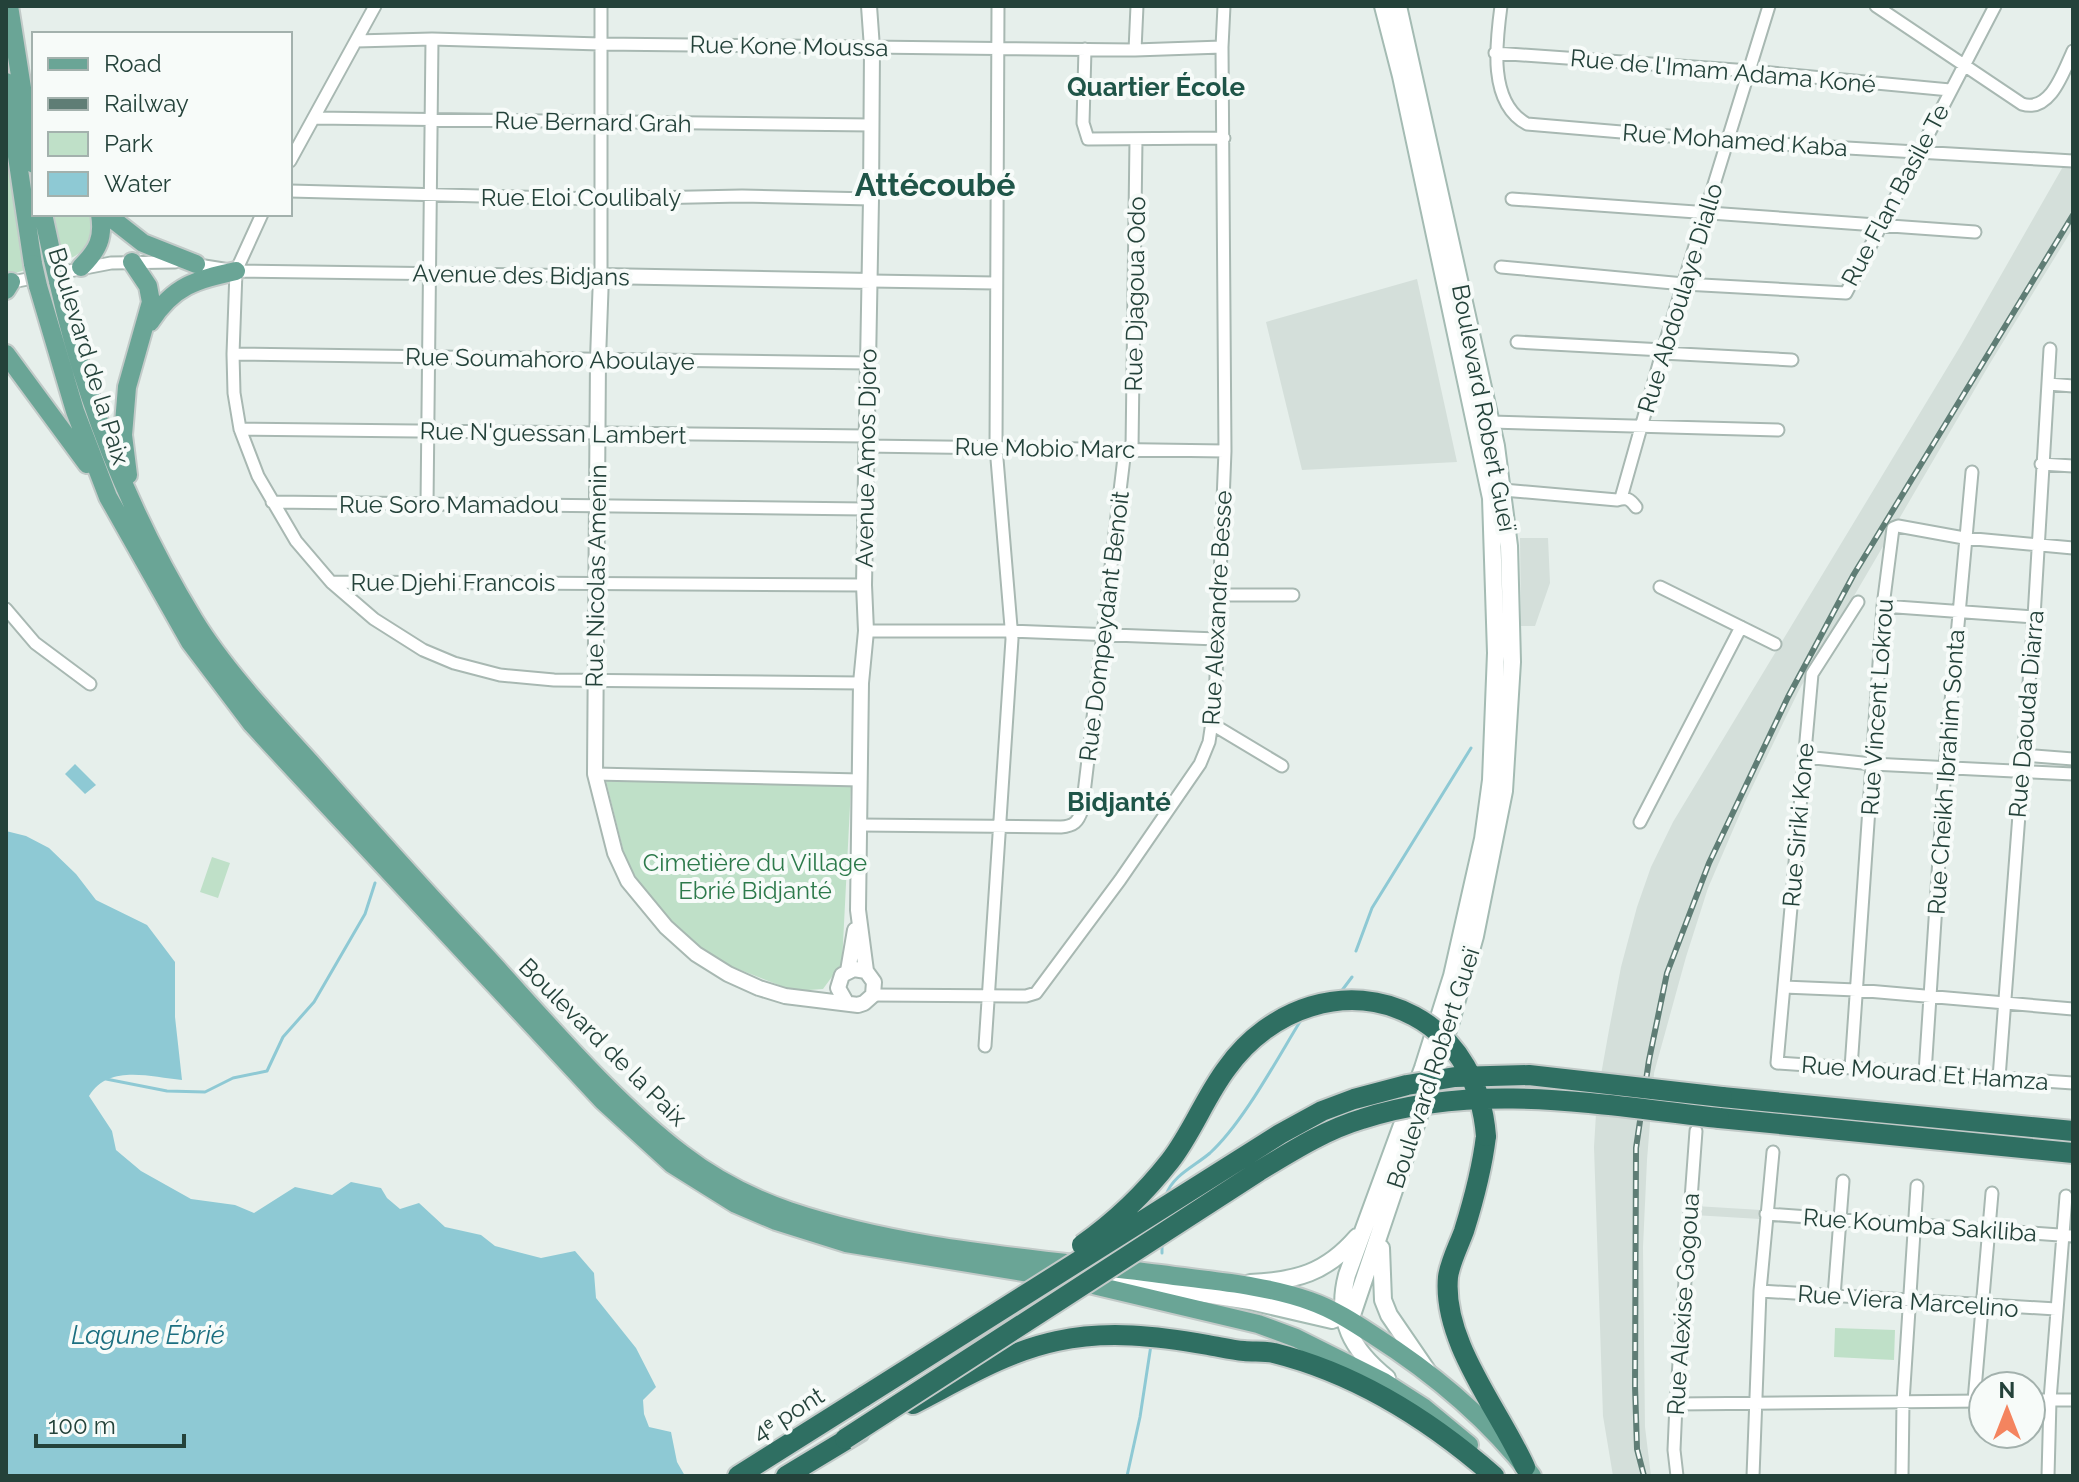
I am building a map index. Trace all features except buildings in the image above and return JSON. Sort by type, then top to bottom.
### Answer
[{"type":"highway","points":[[865,1396],[1100,1232],[1141,1196],[1172,1159],[1226,1069],[1256,1035],[1281,1017],[1330,1002],[1354,1001],[1392,1006],[1416,1017],[1442,1036],[1462,1059],[1475,1086],[1486,1136],[1481,1176],[1448,1275],[1450,1311],[1465,1359],[1528,1472]]},
{"type":"highway","points":[[865,1396],[1280,1134],[1322,1111],[1407,1085],[1496,1074],[1529,1075],[1720,1108],[2073,1153]]},
{"type":"highway","points":[[786,1476],[1259,1171],[1360,1119],[1399,1108],[1449,1099],[1502,1097],[2073,1131]]},
{"type":"highway","points":[[845,1439],[1002,1358],[1055,1342],[1109,1335],[1138,1335],[1243,1351],[1272,1352],[1335,1373],[1403,1406],[1453,1439],[1496,1476]]},
{"type":"highway","name":"4ᵉ pont","points":[[738,1476],[865,1396]]},
{"type":"main road","name":"Boulevard de la Paix","points":[[9,6],[12,78],[32,193]]},
{"type":"main road","name":"Boulevard Robert Gueï","points":[[1383,6],[1401,76],[1491,498],[1496,653],[1491,780],[1483,839],[1452,976],[1373,1229],[1383,1300],[1389,1315],[1429,1373]]},
{"type":"main road","name":"Boulevard Robert Gueï","points":[[1344,1317],[1343,1288],[1373,1229],[1451,1021],[1475,936],[1504,791],[1508,753],[1512,637],[1509,546],[1503,490],[1491,422],[1398,6]]},
{"type":"main road","name":"Boulevard de la Paix","points":[[12,78],[32,156]]},
{"type":"main road","points":[[12,78],[32,100]]},
{"type":"main road","name":"Boulevard de la Paix","points":[[36,216],[75,411],[108,497],[190,642],[252,724],[603,1101],[672,1164],[736,1204],[834,1240],[913,1256],[1072,1280],[1258,1324],[1296,1338],[1423,1407]]},
{"type":"main road","name":"Boulevard de la Paix","points":[[43,216],[46,273],[87,389],[136,517],[197,624],[264,711],[399,862],[608,1086],[661,1137],[702,1168],[738,1189],[780,1208],[855,1231],[914,1242],[1230,1283],[1303,1299],[1344,1317],[1429,1373],[1469,1408],[1528,1472]]},
{"type":"main road","points":[[81,267],[96,253],[103,229],[103,216]]},
{"type":"main road","points":[[106,216],[143,243],[196,264]]},
{"type":"main road","points":[[132,262],[148,286],[151,302],[127,387],[124,411],[124,458],[136,517]]},
{"type":"main road","points":[[145,331],[162,303],[187,284],[236,271]]},
{"type":"main road","points":[[6,354],[79,451],[108,497]]},
{"type":"main road","name":"Boulevard Robert Gueï","points":[[1230,1283],[1284,1279],[1323,1268],[1373,1229]]},
{"type":"main road","name":"Boulevard de la Paix","points":[[1072,1280],[1141,1284],[1250,1301],[1332,1320],[1344,1317]]},
{"type":"main road","name":"Boulevard de la Paix","points":[[1344,1317],[1353,1341],[1368,1363],[1479,1454],[1496,1476]]},
{"type":"street","points":[[292,157],[375,6]]},
{"type":"street","name":"Rue Nicolas Amenin","points":[[601,6],[595,774],[615,853],[628,881],[666,927],[696,954],[728,974],[759,988],[785,996],[846,1002]]},
{"type":"street","name":"Avenue Amos Djoro","points":[[866,971],[858,910],[871,281],[872,48],[869,6]]},
{"type":"street","points":[[985,1046],[1012,631],[996,447],[998,6]]},
{"type":"street","points":[[1135,50],[1137,6]]},
{"type":"street","name":"Rue Alexandre Besse","points":[[873,995],[1026,996],[1041,988],[1200,764],[1209,742],[1225,451],[1224,6]]},
{"type":"street","name":"Rue Mohamed Kaba","points":[[1501,6],[1495,53],[1509,111],[1527,124],[1728,141],[2073,161]]},
{"type":"street","name":"Rue Abdoulaye Diallo","points":[[1621,498],[1769,6]]},
{"type":"street","points":[[1876,6],[2022,104],[2032,107],[2045,102],[2073,51]]},
{"type":"street","name":"Rue Flan Basile Te","points":[[1501,267],[1684,284],[1846,293],[1995,6]]},
{"type":"street","points":[[427,505],[432,39]]},
{"type":"street","name":"Rue Kone Moussa","points":[[356,41],[432,39],[1135,50],[1222,47]]},
{"type":"street","points":[[1085,49],[1083,123],[1086,138],[1224,138]]},
{"type":"street","name":"Rue de l'Imam Adama Koné","points":[[1495,53],[1750,71],[1950,90]]},
{"type":"street","name":"Rue Bernard Grah","points":[[314,118],[871,125]]},
{"type":"street","name":"Rue Djagoua Odo","points":[[1129,449],[1136,139]]},
{"type":"street","name":"Rue Eloi Coulibaly","points":[[292,191],[599,199],[742,196],[871,199]]},
{"type":"street","points":[[1512,199],[1975,232]]},
{"type":"street","points":[[261,216],[236,271],[233,354],[234,393],[240,429],[258,476],[296,541],[331,582],[374,619],[423,650],[454,663],[500,675],[554,680],[595,678],[861,683]]},
{"type":"street","name":"Avenue des Bidjans","points":[[8,285],[46,273],[81,267],[167,261],[236,271],[995,283]]},
{"type":"street","points":[[1517,342],[1792,360]]},
{"type":"street","name":"Rue Daouda Diarra","points":[[1999,1078],[2034,617],[2050,349]]},
{"type":"street","name":"Rue Soumahoro Aboulaye","points":[[233,354],[868,363]]},
{"type":"street","points":[[2048,384],[2073,386]]},
{"type":"street","points":[[1491,422],[1778,430]]},
{"type":"street","name":"Rue N'guessan Lambert","points":[[240,429],[866,441]]},
{"type":"street","name":"Rue Mobio Marc","points":[[866,441],[1225,451]]},
{"type":"street","name":"Rue Dompeydant Benoit","points":[[859,825],[1061,827],[1078,821],[1082,810],[1129,449]]},
{"type":"street","points":[[2041,464],[2073,466]]},
{"type":"street","name":"Rue Cheikh Ibrahim Sonta","points":[[1925,1073],[1945,767],[1972,472]]},
{"type":"street","points":[[1503,490],[1630,499],[1636,507]]},
{"type":"street","name":"Rue Soro Mamadou","points":[[272,502],[865,509]]},
{"type":"street","name":"Rue Vincent Lokrou","points":[[1851,1068],[1883,606],[1893,528],[1898,526],[1964,538],[2073,548]]},
{"type":"street","name":"Rue Djehi Francois","points":[[331,582],[864,585]]},
{"type":"street","points":[[1660,587],[1775,644]]},
{"type":"street","points":[[1219,595],[1293,595]]},
{"type":"street","name":"Rue Siriki Kone","points":[[1777,1063],[1812,674],[1858,602]]},
{"type":"street","points":[[1883,606],[2034,617]]},
{"type":"street","points":[[6,609],[35,643],[90,684]]},
{"type":"street","points":[[1640,822],[1741,627]]},
{"type":"street","points":[[866,631],[1012,631],[1217,639]]},
{"type":"street","points":[[1212,724],[1282,766]]},
{"type":"street","points":[[2022,755],[2073,759]]},
{"type":"street","points":[[1805,757],[1872,764],[2073,774]]},
{"type":"street","points":[[595,774],[860,780]]},
{"type":"street","name":"Avenue Amos Djoro","points":[[848,971],[858,910]]},
{"type":"street","points":[[848,971],[866,971],[874,982],[873,995],[869,1000],[858,1005],[846,1002],[841,996],[839,982],[848,971]]},
{"type":"street","points":[[1784,987],[1856,990],[2073,1009]]},
{"type":"street","name":"Rue Mourad Et Hamza","points":[[1777,1063],[2073,1083]]},
{"type":"street","name":"Rue Alexise Gogoua","points":[[1677,1476],[1674,1450],[1676,1404],[1696,1131]]},
{"type":"street","points":[[1753,1476],[1760,1291],[1773,1152]]},
{"type":"street","points":[[1834,1296],[1843,1181]]},
{"type":"street","points":[[1902,1476],[1903,1402],[1917,1186]]},
{"type":"street","points":[[1980,1370],[1992,1193]]},
{"type":"street","points":[[2048,1476],[2056,1309],[2068,1236],[2066,1196]]},
{"type":"street","name":"Rue Koumba Sakiliba","points":[[1766,1214],[2068,1236]]},
{"type":"street","name":"Rue Viera Marcelino","points":[[1760,1291],[2056,1309]]},
{"type":"street","points":[[2050,1400],[2073,1400]]},
{"type":"street","points":[[1676,1404],[1967,1401]]},
{"type":"shaded area","points":[[2073,149],[2073,228],[1799,690],[1708,888],[1654,1073],[1643,1247],[1645,1427],[1651,1476],[1613,1476],[1603,1416],[1594,1147],[1597,1097],[1609,1030],[1637,907],[1651,867],[1673,822],[1961,345]]},
{"type":"shaded area","points":[[1417,279],[1457,462],[1302,470],[1266,322]]},
{"type":"shaded area","points":[[1520,538],[1548,538],[1550,583],[1535,626],[1521,626]]},
{"type":"shaded area","points":[[1695,1206],[1761,1210],[1760,1219],[1694,1215]]},
{"type":"green space","points":[[6,155],[25,270],[6,276]]},
{"type":"green space","points":[[54,216],[90,216],[93,230],[89,244],[63,261]]},
{"type":"green space","name":"Cimetière du Village Ebrié Bidjanté","points":[[606,781],[851,786],[842,963],[823,989],[794,991],[715,960],[666,924],[626,861]]},
{"type":"green space","points":[[212,857],[230,863],[218,898],[200,892]]},
{"type":"green space","points":[[1835,1328],[1895,1330],[1894,1360],[1834,1357]]},
{"type":"water","points":[[75,764],[96,785],[85,794],[65,774]]},
{"type":"water","name":"Lagune Ébrié","points":[[6,831],[26,836],[49,848],[76,874],[96,900],[147,925],[175,962],[175,1017],[182,1080],[131,1075],[119,1076],[97,1086],[89,1096],[112,1131],[116,1150],[141,1171],[191,1199],[235,1205],[254,1213],[295,1187],[332,1195],[351,1182],[381,1188],[400,1209],[419,1203],[445,1227],[481,1235],[495,1246],[541,1258],[575,1251],[594,1273],[596,1298],[636,1348],[656,1387],[643,1400],[644,1414],[649,1427],[671,1432],[677,1462],[685,1476],[6,1476]]},
{"type":"waterway","points":[[1356,951],[1372,908],[1471,748]]},
{"type":"waterway","points":[[106,1079],[167,1091],[205,1092],[233,1078],[267,1071],[283,1037],[314,1002],[365,914],[375,883]]},
{"type":"waterway","points":[[1340,993],[1352,977]]},
{"type":"waterway","points":[[1166,1195],[1179,1176],[1210,1153],[1235,1125],[1301,1020]]},
{"type":"waterway","points":[[1162,1242],[1162,1253]]},
{"type":"waterway","points":[[1127,1476],[1151,1345]]},
{"type":"railway","points":[[1644,1476],[1637,1449],[1635,1386],[1636,1148],[1649,1060],[1667,973],[1709,863],[1788,697],[1854,574],[2073,215]]},
{"type":"district","name":"Quartier École","points":[[1156,87]]},
{"type":"district","name":"Attécoubé","points":[[935,184]]},
{"type":"district","name":"Bidjanté","points":[[1119,802]]}]
